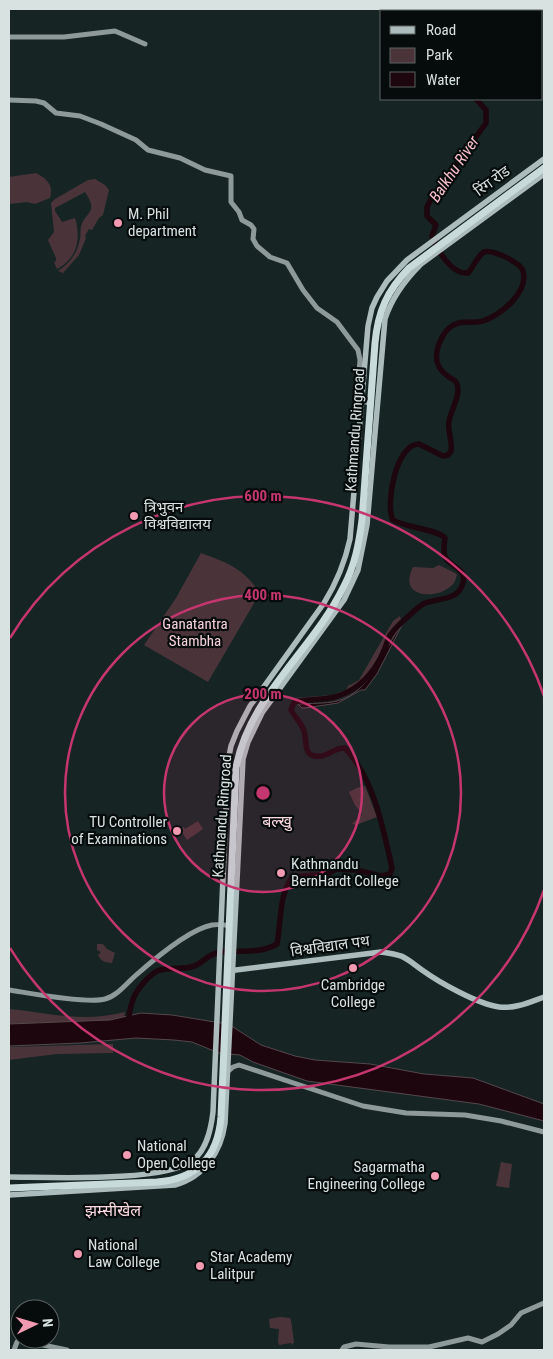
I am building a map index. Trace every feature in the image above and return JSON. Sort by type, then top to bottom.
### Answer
[{"type":"highway","name":"Kathmandu Ringroad","points":[[453,234],[544,164]]},
{"type":"highway","name":"Kathmandu Ringroad","points":[[9,1186],[93,1187],[174,1180],[189,1174],[202,1164],[212,1150],[220,1130],[224,1002],[228,971],[226,962],[227,926],[239,753],[252,721],[330,611],[352,568],[359,542],[362,520],[376,349],[376,316],[385,292],[404,269],[544,168]]},
{"type":"highway","name":"Kathmandu Ringroad","points":[[236,789],[235,754],[251,714],[330,603],[348,569],[357,534],[365,402],[376,349]]},
{"type":"highway","name":"Kathmandu Ringroad","points":[[9,1186],[82,1180],[163,1178],[183,1172],[196,1164],[206,1151],[214,1133],[222,1066]]},
{"type":"main road","name":"रिंग रोड","points":[[453,234],[456,224],[544,159]]},
{"type":"main road","points":[[453,234],[544,174]]},
{"type":"main road","points":[[227,926],[227,775],[231,746],[250,706],[324,603],[341,573],[350,538],[365,402],[368,326],[372,308],[376,297],[387,281],[406,260],[425,254]]},
{"type":"main road","name":"विश्वविद्याल पथ","points":[[228,971],[381,952],[404,956],[421,970],[442,983],[483,1002],[499,1007],[513,1006],[544,997]]},
{"type":"main road","points":[[224,1002],[226,962]]},
{"type":"main road","points":[[9,1177],[82,1180]]},
{"type":"main road","points":[[9,1195],[93,1187]]},
{"type":"street","points":[[9,37],[64,37],[115,31],[145,44]]},
{"type":"street","points":[[9,100],[44,103],[56,113],[80,116],[101,124],[136,140],[148,150],[180,158],[205,170],[231,176],[231,202],[239,212],[242,220],[254,229],[253,240],[257,246],[270,257],[287,263],[303,290],[317,308],[337,322],[358,350],[360,360],[357,399],[365,402]]},
{"type":"street","points":[[9,990],[75,999],[106,999],[115,994],[151,963],[182,940],[209,926],[227,926]]},
{"type":"street","points":[[222,1066],[236,1066],[363,1106],[406,1113],[465,1115],[501,1121],[544,1132]]},
{"type":"street","points":[[342,1350],[344,1347],[356,1344],[370,1344],[388,1348],[429,1347],[468,1338],[482,1342],[511,1325],[520,1312],[544,1304]]},
{"type":"street","points":[[14,1350],[16,1342],[19,1340],[67,1350]]},
{"type":"green space","points":[[36,173],[49,183],[51,189],[50,198],[35,204],[27,202],[9,204],[9,177]]},
{"type":"green space","points":[[95,179],[109,190],[103,215],[92,230],[89,229],[79,255],[63,273],[58,271],[66,265],[75,254],[79,244],[81,227],[90,212],[91,205],[85,192],[55,208],[62,222],[75,218],[78,233],[74,253],[70,259],[57,269],[54,262],[56,258],[48,240],[54,232],[51,203],[88,180]]},
{"type":"green space","name":"Ganatantra Stambha","points":[[201,553],[234,567],[260,593],[208,682],[144,645],[176,598]]},
{"type":"green space","points":[[439,565],[457,574],[453,584],[446,590],[438,593],[421,594],[415,591],[410,585],[413,567],[433,568]]},
{"type":"green space","points":[[400,616],[402,624],[374,669],[357,689],[347,696],[334,700],[298,702],[294,698],[332,695],[346,690],[348,686],[359,680],[393,621]]},
{"type":"green space","points":[[365,786],[377,817],[356,825],[352,824],[362,814],[349,792]]},
{"type":"green space","points":[[198,821],[203,829],[187,840],[180,829],[184,827],[185,829]]},
{"type":"green space","points":[[309,860],[328,860],[330,867],[303,869],[301,866]]},
{"type":"green space","points":[[97,944],[103,944],[107,949],[115,953],[112,963],[100,959],[98,955],[101,952],[97,950]]},
{"type":"green space","points":[[9,1009],[81,1017],[95,1017],[125,1012],[124,1017],[110,1020],[9,1024]]},
{"type":"green space","points":[[113,1044],[113,1053],[57,1054],[9,1060],[9,1047]]},
{"type":"green space","points":[[501,1162],[512,1164],[509,1188],[496,1186]]},
{"type":"green space","points":[[290,1318],[291,1320],[294,1342],[292,1345],[291,1343],[279,1345],[279,1329],[270,1328],[269,1319]]},
{"type":"water","points":[[402,625],[377,674],[365,690],[361,690],[338,703],[305,708],[298,704],[337,701],[359,689],[368,680]]},
{"type":"water","points":[[141,1013],[172,1015],[221,1023],[233,1027],[261,1045],[315,1060],[370,1064],[424,1074],[473,1078],[544,1104],[544,1121],[479,1104],[307,1081],[253,1062],[240,1055],[219,1053],[192,1042],[136,1038],[9,1046],[9,1024],[110,1020]]},
{"type":"waterway","name":"Balkhu River","points":[[128,1022],[136,993],[143,983],[157,971],[195,966],[217,953],[255,951],[277,944],[285,892],[292,877],[328,874],[336,869],[356,870],[381,876],[390,874],[392,868],[381,821],[370,789],[355,760],[345,748],[322,756],[311,755],[308,752],[303,728],[291,710],[294,702],[333,697],[356,687],[377,664],[390,636],[399,625],[423,604],[447,598],[457,593],[463,583],[463,574],[445,557],[445,538],[441,535],[393,520],[390,501],[394,476],[404,454],[411,447],[419,444],[443,456],[448,455],[451,451],[449,421],[457,398],[458,388],[456,382],[442,371],[436,356],[439,344],[447,330],[456,324],[483,321],[497,314],[512,302],[522,287],[524,279],[523,271],[517,264],[500,255],[488,252],[484,252],[477,259],[468,273],[462,273],[450,266],[437,248],[432,236],[436,225],[427,216],[427,207],[486,123],[486,110],[477,100]]},
{"type":"place","name":"M. Phil department","points":[[118,223]]},
{"type":"place","name":"त्रिभुवन विश्वविद्यालय","points":[[134,516]]},
{"type":"place","name":"TU Controller of Examinations","points":[[177,831]]},
{"type":"place","name":"Kathmandu BernHardt College","points":[[281,873]]},
{"type":"place","name":"Cambridge College","points":[[353,968]]},
{"type":"place","name":"National Open College","points":[[127,1155]]},
{"type":"place","name":"Sagarmatha Engineering College","points":[[435,1176]]},
{"type":"place","name":"National Law College","points":[[78,1254]]},
{"type":"place","name":"Star Academy Lalitpur","points":[[200,1266]]},
{"type":"district","name":"बल्खु","points":[[277,821]]},
{"type":"district","name":"झम्सीखेल","points":[[113,1210]]}]
